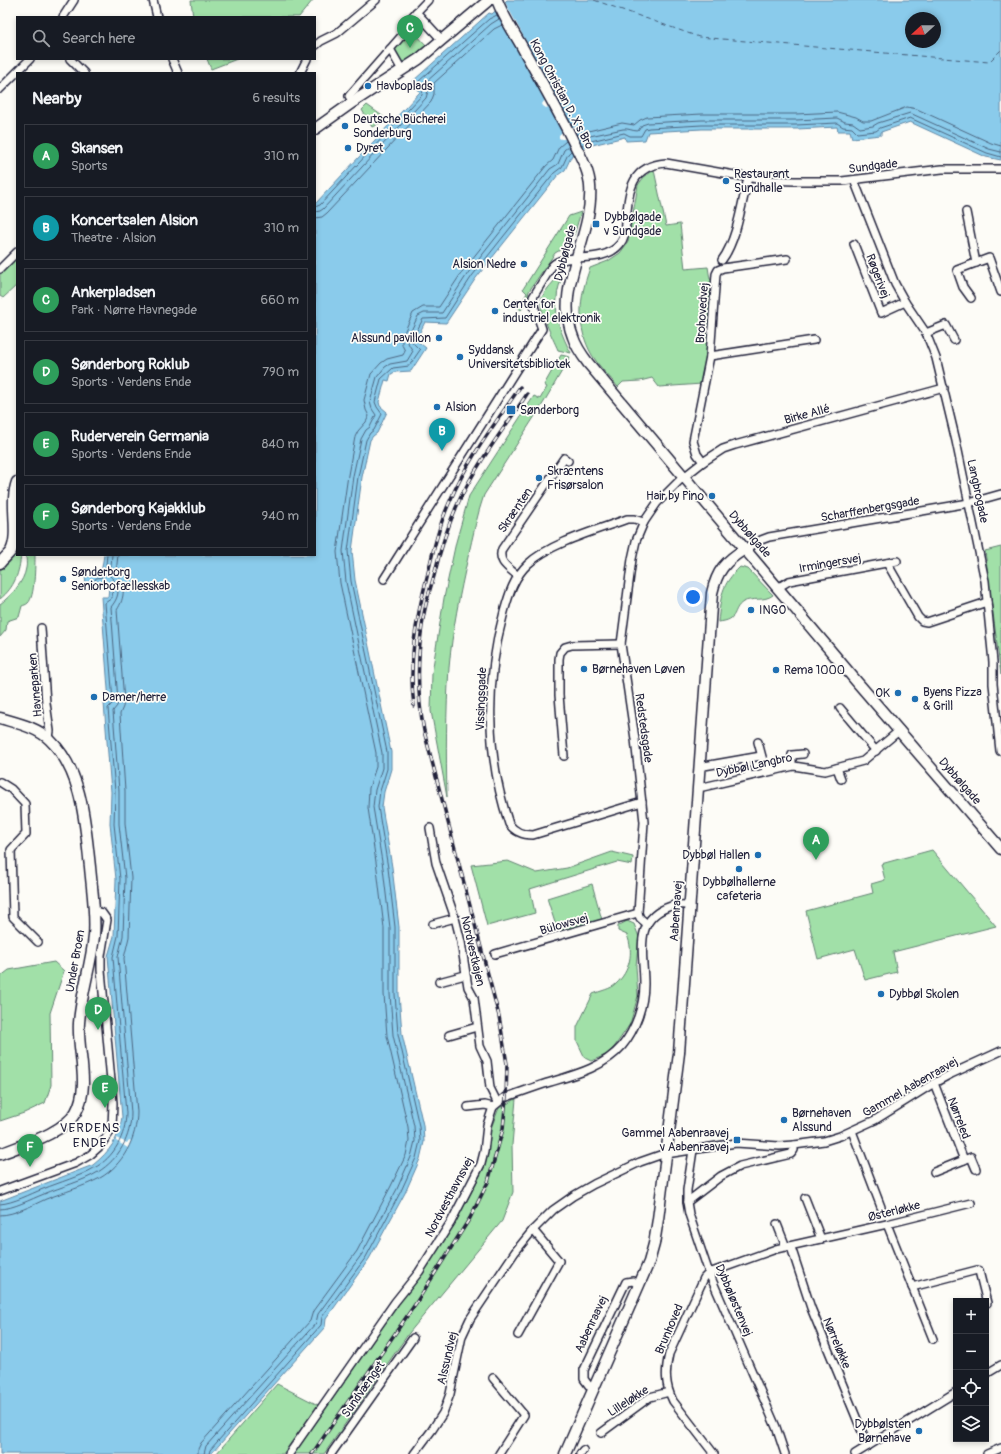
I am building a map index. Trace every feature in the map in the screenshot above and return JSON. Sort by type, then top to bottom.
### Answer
[{"type":"street","points":[[64,16],[74,0]]},
{"type":"street","points":[[153,0],[157,16]]},
{"type":"street","points":[[316,45],[337,33],[376,0]]},
{"type":"street","points":[[353,102],[349,96],[405,32],[403,26],[428,0]]},
{"type":"street","points":[[316,128],[419,58],[489,0]]},
{"type":"street","name":"Kong Christian D. X's Bro","points":[[497,0],[585,166],[590,186],[590,204]]},
{"type":"street","points":[[416,12],[442,40]]},
{"type":"street","points":[[390,49],[402,70]]},
{"type":"street","points":[[17,72],[29,60]]},
{"type":"street","points":[[71,60],[83,72]]},
{"type":"street","points":[[172,60],[178,72]]},
{"type":"street","points":[[300,72],[306,60]]},
{"type":"street","points":[[0,89],[16,73]]},
{"type":"street","name":"Sundgade","points":[[577,259],[604,255],[619,246],[625,231],[629,193],[633,182],[639,174],[655,164],[666,163],[748,178],[771,180],[854,180],[942,170],[1001,169]]},
{"type":"street","points":[[722,260],[727,254],[733,238],[748,178]]},
{"type":"street","name":"Langbrogade","points":[[854,180],[896,284],[905,302],[926,333],[936,358],[944,388],[980,557],[987,602],[1000,751]]},
{"type":"street","name":"Dybbølgade","points":[[590,204],[569,289],[569,326],[578,349],[588,363],[684,477],[1001,849]]},
{"type":"street","points":[[966,212],[976,263]]},
{"type":"street","name":"Røgerivej","points":[[854,244],[881,313],[905,302]]},
{"type":"street","points":[[0,269],[16,253]]},
{"type":"street","points":[[971,298],[962,287],[957,270],[988,258],[1001,292]]},
{"type":"street","points":[[384,579],[542,329],[533,302],[534,294],[555,262],[564,259],[577,259]]},
{"type":"street","name":"Brohovedvej","points":[[703,462],[697,454],[693,441],[710,356],[715,278],[718,270],[787,259]]},
{"type":"street","points":[[926,333],[946,325],[954,340]]},
{"type":"street","name":"Brohovedvej","points":[[710,356],[814,340]]},
{"type":"street","name":"Birke Allé","points":[[684,477],[723,449],[944,388]]},
{"type":"street","name":"Skrænten","points":[[518,576],[500,559],[502,549],[564,458],[568,461]]},
{"type":"street","name":"Redstedsgade","points":[[638,913],[643,836],[642,802],[620,644],[636,541],[644,522],[657,503],[684,477]]},
{"type":"street","points":[[0,563],[11,551],[15,532],[13,499],[16,486]]},
{"type":"street","name":"Scharffenbergsgade","points":[[745,549],[769,537],[969,503],[1001,494]]},
{"type":"street","name":"Vissingsgade","points":[[642,802],[533,835],[519,833],[509,824],[497,778],[491,736],[490,709],[493,667],[500,627],[510,592],[518,576],[528,564],[539,555],[553,547],[627,519],[634,519],[644,522]]},
{"type":"street","name":"Aabenraavej","points":[[565,1454],[649,1262],[654,1244],[667,1154],[679,1053],[708,640],[714,583],[727,561],[745,549]]},
{"type":"street","name":"Irmingersvej","points":[[779,587],[789,582],[897,561]]},
{"type":"street","points":[[887,563],[918,617],[927,622],[987,602]]},
{"type":"street","name":"Havneparken","points":[[41,628],[46,704],[50,731],[49,738]]},
{"type":"street","points":[[564,756],[559,695],[560,653],[565,647],[572,645],[620,644]]},
{"type":"street","points":[[840,708],[876,751]]},
{"type":"street","name":"Under Broen","points":[[0,718],[34,730],[49,738],[57,747],[68,765],[80,797],[94,911],[92,950],[81,1000],[79,1025],[83,1090],[80,1104],[75,1114],[66,1124],[56,1131],[0,1154]]},
{"type":"street","name":"Dybbøl Langbro","points":[[698,787],[711,786],[794,766],[825,771],[863,761],[900,730]]},
{"type":"street","points":[[758,742],[765,768],[792,762],[792,755],[803,754]]},
{"type":"street","points":[[699,766],[761,756]]},
{"type":"street","points":[[745,759],[748,772]]},
{"type":"street","points":[[838,768],[840,779]]},
{"type":"street","points":[[0,782],[11,789],[25,804],[26,834],[11,850],[13,917],[38,942]]},
{"type":"street","name":"Nordvestkajen","points":[[430,828],[436,863],[455,918],[461,942],[468,987],[474,998],[480,1046],[487,1061],[490,1088],[495,1104]]},
{"type":"street","points":[[468,1108],[495,1104],[504,1098],[586,1071],[606,1061],[622,1046],[633,1028],[642,1006],[644,985],[641,949],[643,934],[647,924],[657,913],[672,906],[690,905]]},
{"type":"street","points":[[0,1191],[76,1163],[90,1155],[99,1147],[108,1135],[112,1126],[113,1103],[101,970],[101,956],[107,920],[102,914],[94,911]]},
{"type":"street","points":[[638,913],[640,918],[647,924]]},
{"type":"street","name":"Bülowsvej","points":[[496,954],[638,913]]},
{"type":"street","points":[[433,924],[455,918]]},
{"type":"street","points":[[439,982],[466,975]]},
{"type":"street","points":[[449,1035],[477,1027]]},
{"type":"street","name":"Gammel Aabenraavej","points":[[667,1154],[736,1143],[779,1146],[824,1141],[852,1131],[875,1120],[934,1083],[1001,1051]]},
{"type":"street","name":"Nørreled","points":[[934,1083],[964,1160]]},
{"type":"street","name":"Nordvesthavnsvej","points":[[289,1454],[395,1302],[419,1272],[451,1222],[481,1164],[487,1125],[495,1104]]},
{"type":"street","points":[[852,1131],[881,1207]]},
{"type":"street","points":[[687,1202],[727,1173],[740,1166],[791,1154],[794,1150],[794,1145]]},
{"type":"street","name":"Dybbøløstenvej","points":[[693,1150],[687,1202],[689,1214],[709,1273],[776,1427],[785,1454]]},
{"type":"street","name":"Alssundvej","points":[[414,1454],[443,1413],[450,1394],[462,1336],[470,1319],[515,1252],[553,1210],[572,1196],[640,1162],[667,1154]]},
{"type":"street","points":[[934,1172],[971,1157],[976,1169]]},
{"type":"street","points":[[805,1198],[821,1239]]},
{"type":"street","name":"Østerløkke","points":[[709,1273],[776,1249],[972,1203]]},
{"type":"street","points":[[777,1224],[788,1247]]},
{"type":"street","points":[[887,1224],[933,1339]]},
{"type":"street","points":[[518,1335],[559,1261],[534,1230]]},
{"type":"street","name":"Nørreløkke","points":[[788,1247],[811,1308],[868,1446]]},
{"type":"street","points":[[912,1287],[977,1270],[979,1271],[986,1298]]},
{"type":"street","name":"Brunhoved","points":[[709,1273],[704,1278],[669,1354],[666,1366],[666,1377],[669,1392],[673,1401],[714,1454]]},
{"type":"street","name":"Aabenraavej","points":[[593,1391],[584,1379],[584,1370],[626,1282],[633,1281],[639,1285]]},
{"type":"street","name":"Sundvænget","points":[[331,1454],[413,1338]]},
{"type":"street","points":[[989,1372],[1001,1365]]},
{"type":"street","points":[[493,1378],[524,1415],[499,1454]]},
{"type":"street","name":"Lilleløkke","points":[[601,1433],[650,1397],[669,1392]]},
{"type":"street","points":[[855,1454],[953,1394]]},
{"type":"street","points":[[992,1453],[1001,1448]]},
{"type":"green space","points":[[191,0],[313,0],[300,16],[193,16]]},
{"type":"green space","points":[[412,30],[428,47],[402,66],[393,49]]},
{"type":"green space","points":[[207,60],[234,60],[211,69]]},
{"type":"green space","points":[[367,105],[385,118],[382,122],[372,127],[362,110]]},
{"type":"green space","points":[[654,170],[666,226],[680,224],[685,269],[708,267],[710,279],[712,280],[707,358],[702,384],[659,387],[652,378],[640,381],[623,382],[618,387],[592,355],[583,334],[581,312],[583,290],[590,268],[608,261],[620,253],[628,242],[638,185],[644,177]]},
{"type":"green space","points":[[581,212],[574,235],[567,239],[569,245],[555,253],[529,291],[526,303],[521,310],[515,305],[517,299],[522,302],[527,293],[523,289],[569,216]]},
{"type":"green space","points":[[16,258],[16,286],[3,298],[0,296],[0,274]]},
{"type":"green space","points":[[559,275],[562,276],[556,305],[558,319],[562,333],[571,353],[558,350],[546,324],[542,309],[542,297]]},
{"type":"green space","points":[[561,355],[570,357],[544,402],[484,495],[477,518],[459,598],[450,654],[446,749],[447,797],[431,711],[432,673],[444,598],[456,542],[469,496],[534,396],[540,399],[547,387],[544,385]]},
{"type":"green space","points":[[1001,547],[1001,675],[985,551]]},
{"type":"green space","points":[[16,550],[16,556],[21,556],[19,568],[13,585],[0,599],[0,570],[10,562]]},
{"type":"green space","points":[[26,556],[35,556],[34,580],[30,600],[26,605],[22,606],[19,617],[7,621],[6,630],[0,637],[0,604],[13,593],[20,583],[25,573]]},
{"type":"green space","points":[[740,567],[748,569],[773,595],[766,598],[743,602],[739,605],[730,619],[718,622],[721,598],[725,585]]},
{"type":"green space","points":[[932,850],[996,926],[893,952],[897,972],[865,980],[855,949],[818,959],[806,911],[873,893],[871,884],[885,880],[881,864]]},
{"type":"green space","points":[[612,852],[633,857],[632,865],[617,862],[530,889],[535,913],[487,926],[471,865],[508,861],[537,873],[567,868]]},
{"type":"green space","points":[[592,884],[602,920],[558,932],[547,898]]},
{"type":"green space","points":[[627,921],[634,924],[639,937],[636,966],[638,996],[630,1024],[615,1046],[606,1055],[591,1061],[585,1058],[577,1041],[577,1027],[593,994],[614,986],[625,973],[630,955],[629,941],[627,935],[618,931],[618,926]]},
{"type":"green space","points":[[54,962],[64,971],[50,1013],[51,1085],[45,1103],[24,1113],[0,1121],[0,977],[9,970]]},
{"type":"green space","points":[[516,1099],[512,1145],[513,1192],[502,1221],[409,1333],[324,1454],[294,1454],[453,1226],[485,1166],[491,1128],[499,1108]]},
{"type":"green space","points":[[277,1384],[318,1405],[283,1454],[216,1454]]},
{"type":"water","points":[[507,0],[1001,0],[1001,160],[986,157],[910,122],[881,132],[881,135],[852,138],[850,131],[838,131],[837,127],[797,129],[702,129],[648,132],[645,140],[626,141],[625,137],[588,146],[572,155],[565,170],[558,175],[476,278],[446,323],[425,322],[416,340],[426,348],[411,371],[395,372],[391,374],[389,381],[385,380],[379,402],[380,406],[387,412],[377,433],[370,440],[362,477],[352,551],[355,580],[391,752],[391,769],[384,792],[382,807],[392,867],[399,927],[399,994],[402,1034],[423,1125],[424,1142],[420,1159],[405,1193],[369,1259],[326,1319],[325,1327],[211,1454],[0,1454],[0,1201],[93,1165],[113,1144],[119,1132],[122,1117],[108,956],[114,936],[116,879],[110,824],[111,792],[104,703],[109,702],[101,597],[108,597],[109,587],[86,584],[85,577],[101,573],[104,556],[316,556],[316,203],[420,92],[413,81],[489,13],[492,14]]},
{"type":"pier","points":[[504,0],[555,95],[559,96],[559,102],[572,127],[576,128],[577,132],[575,133],[584,150],[574,156],[565,139],[559,138],[559,135],[562,132],[549,107],[546,108],[543,106],[542,104],[545,100],[496,8]]},
{"type":"pier","points":[[116,1138],[127,1143],[129,1140],[131,1141],[128,1148],[116,1141]]},
{"type":"ferry route","points":[[594,0],[699,37],[989,62],[1001,50]]},
{"type":"railway","points":[[414,706],[412,673],[416,625],[439,529],[450,501],[465,471],[482,442],[520,387]]},
{"type":"railway","points":[[312,1454],[416,1303],[470,1218],[488,1182],[503,1129],[507,1064],[499,1016],[424,731],[419,692],[419,665],[420,639],[425,607],[451,519],[474,473],[527,394]]},
{"type":"place","name":"Ankerpladsen","points":[[410,48]]},
{"type":"place","name":"Havboplads","points":[[368,86]]},
{"type":"place","name":"Deutsche Bücherei Sonderburg","points":[[345,126]]},
{"type":"place","name":"Dyret","points":[[348,148]]},
{"type":"place","name":"Restaurant Sundhalle","points":[[726,181]]},
{"type":"place","name":"Dybbølgade v Sundgade","points":[[596,224]]},
{"type":"place","name":"Alsion Nedre","points":[[524,264]]},
{"type":"place","name":"Center for industriel elektronik","points":[[495,311]]},
{"type":"place","name":"Alssund pavillon","points":[[439,338]]},
{"type":"place","name":"Syddansk Universitetsbibliotek","points":[[460,357]]},
{"type":"place","name":"Alsion","points":[[437,407]]},
{"type":"place","name":"Sønderborg","points":[[511,410]]},
{"type":"place","name":"Koncertsalen Alsion","points":[[442,451]]},
{"type":"place","name":"Skræntens Frisørsalon","points":[[539,478]]},
{"type":"place","name":"Hair by Pino","points":[[712,496]]},
{"type":"place","name":"Sønderborg Seniorbofællesskab","points":[[63,579]]},
{"type":"place","name":"INGO","points":[[751,610]]},
{"type":"place","name":"Børnehaven Løven","points":[[584,669]]},
{"type":"place","name":"Rema 1000","points":[[776,670]]},
{"type":"place","name":"OK","points":[[898,693]]},
{"type":"place","name":"Damer/herre","points":[[94,697]]},
{"type":"place","name":"Byens Pizza & Grill","points":[[915,699]]},
{"type":"place","name":"Dybbøl Hallen","points":[[758,855]]},
{"type":"place","name":"Skansen","points":[[816,860]]},
{"type":"place","name":"Dybbølhallerne cafeteria","points":[[739,869]]},
{"type":"place","name":"Dybbøl Skolen","points":[[881,994]]},
{"type":"place","name":"Sønderborg Roklub","points":[[98,1030]]},
{"type":"place","name":"Ruderverein Germania","points":[[105,1108]]},
{"type":"place","name":"Børnehaven Alssund","points":[[784,1120]]},
{"type":"place","name":"Gammel Aabenraavej v Aabenraavej","points":[[737,1140]]},
{"type":"place","name":"Sønderborg Kajakklub","points":[[30,1167]]},
{"type":"place","name":"Dybbølsten Børnehave","points":[[919,1431]]},
{"type":"district","name":"VERDENS ENDE","points":[[90,1134]]}]
